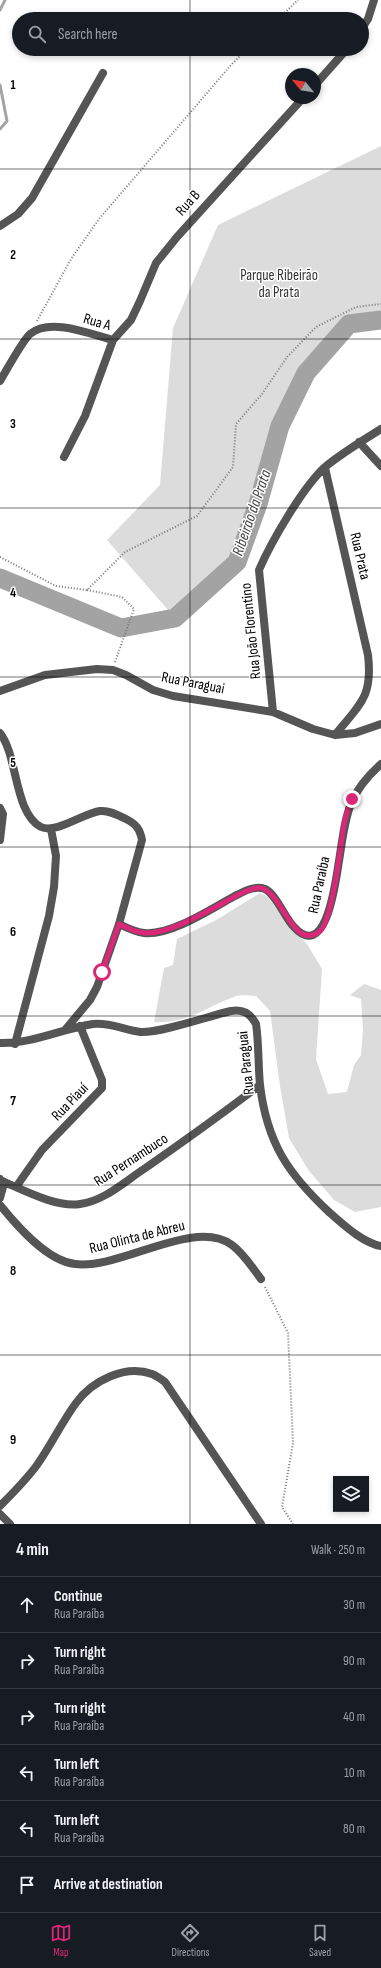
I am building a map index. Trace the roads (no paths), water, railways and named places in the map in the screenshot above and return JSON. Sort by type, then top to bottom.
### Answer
[{"type":"street","points":[[369,16],[374,0]]},
{"type":"street","points":[[321,78],[341,56]]},
{"type":"street","points":[[0,226],[18,214],[32,198],[103,73]]},
{"type":"street","name":"Rua B","points":[[113,340],[131,320],[156,263],[177,237],[298,104]]},
{"type":"street","name":"Rua A","points":[[0,381],[30,334],[45,327],[59,326],[113,340],[85,416],[64,456]]},
{"type":"street","name":"Rua João Florentino","points":[[273,712],[259,570],[266,554],[311,483],[325,468],[359,442],[381,429]]},
{"type":"street","points":[[359,442],[381,466]]},
{"type":"street","name":"Rua Prata","points":[[325,468],[368,654],[370,669],[370,681],[362,702],[335,735]]},
{"type":"street","name":"Rua Paraguai","points":[[0,691],[45,675],[97,669],[113,670],[126,675],[153,690],[173,696],[273,712],[313,729],[335,735],[355,733],[381,724]]},
{"type":"street","points":[[0,733],[10,754],[24,804],[32,820],[42,827],[51,829],[100,812],[114,813],[134,823],[140,831],[142,840],[119,924],[97,987],[90,1000],[65,1030]]},
{"type":"street","name":"Rua Paraíba","points":[[119,924],[132,930],[145,933],[159,931],[193,919],[233,897],[257,888],[266,890],[273,897],[294,928],[303,934],[313,935],[322,930],[327,918],[336,880],[346,818],[352,799],[360,785],[381,764]]},
{"type":"street","points":[[0,808],[3,814],[0,840]]},
{"type":"street","points":[[15,1044],[49,916],[54,887],[56,856],[51,829]]},
{"type":"street","name":"Rua Paraguai","points":[[0,1043],[15,1044],[80,1026],[95,1024],[142,1032],[156,1031],[231,1011],[239,1010],[246,1012],[252,1016],[256,1024],[260,1085],[266,1116],[274,1141],[285,1164],[302,1185],[342,1223],[364,1238],[381,1246]]},
{"type":"street","name":"Rua Piauí","points":[[16,1187],[42,1150],[102,1088],[102,1080],[80,1026]]},
{"type":"street","name":"Rua Pernambuco","points":[[1,1180],[16,1187],[68,1204],[80,1204],[102,1197],[192,1136],[260,1085]]},
{"type":"street","points":[[0,1198],[3,1192],[1,1180]]},
{"type":"street","name":"Rua Olinta de Abreu","points":[[0,1206],[25,1234],[39,1246],[62,1260],[75,1264],[91,1264],[116,1259],[185,1238],[201,1236],[218,1238],[230,1243],[242,1253],[261,1279]]},
{"type":"street","points":[[0,1506],[19,1488],[37,1464],[85,1392],[98,1383],[117,1374],[142,1372],[153,1374],[165,1382],[261,1524]]},
{"type":"street","points":[[0,1514],[10,1524]]},
{"type":"waterway","points":[[0,10],[5,0]]},
{"type":"waterway","points":[[0,85],[7,121],[0,129]]},
{"type":"waterway","name":"Ribeirão da Prata","points":[[0,578],[121,628],[175,618],[237,562],[258,504],[280,426],[306,373],[349,324],[381,320]]},
{"type":"park label","name":"Parque Ribeirão da Prata","points":[[279,284]]}]
